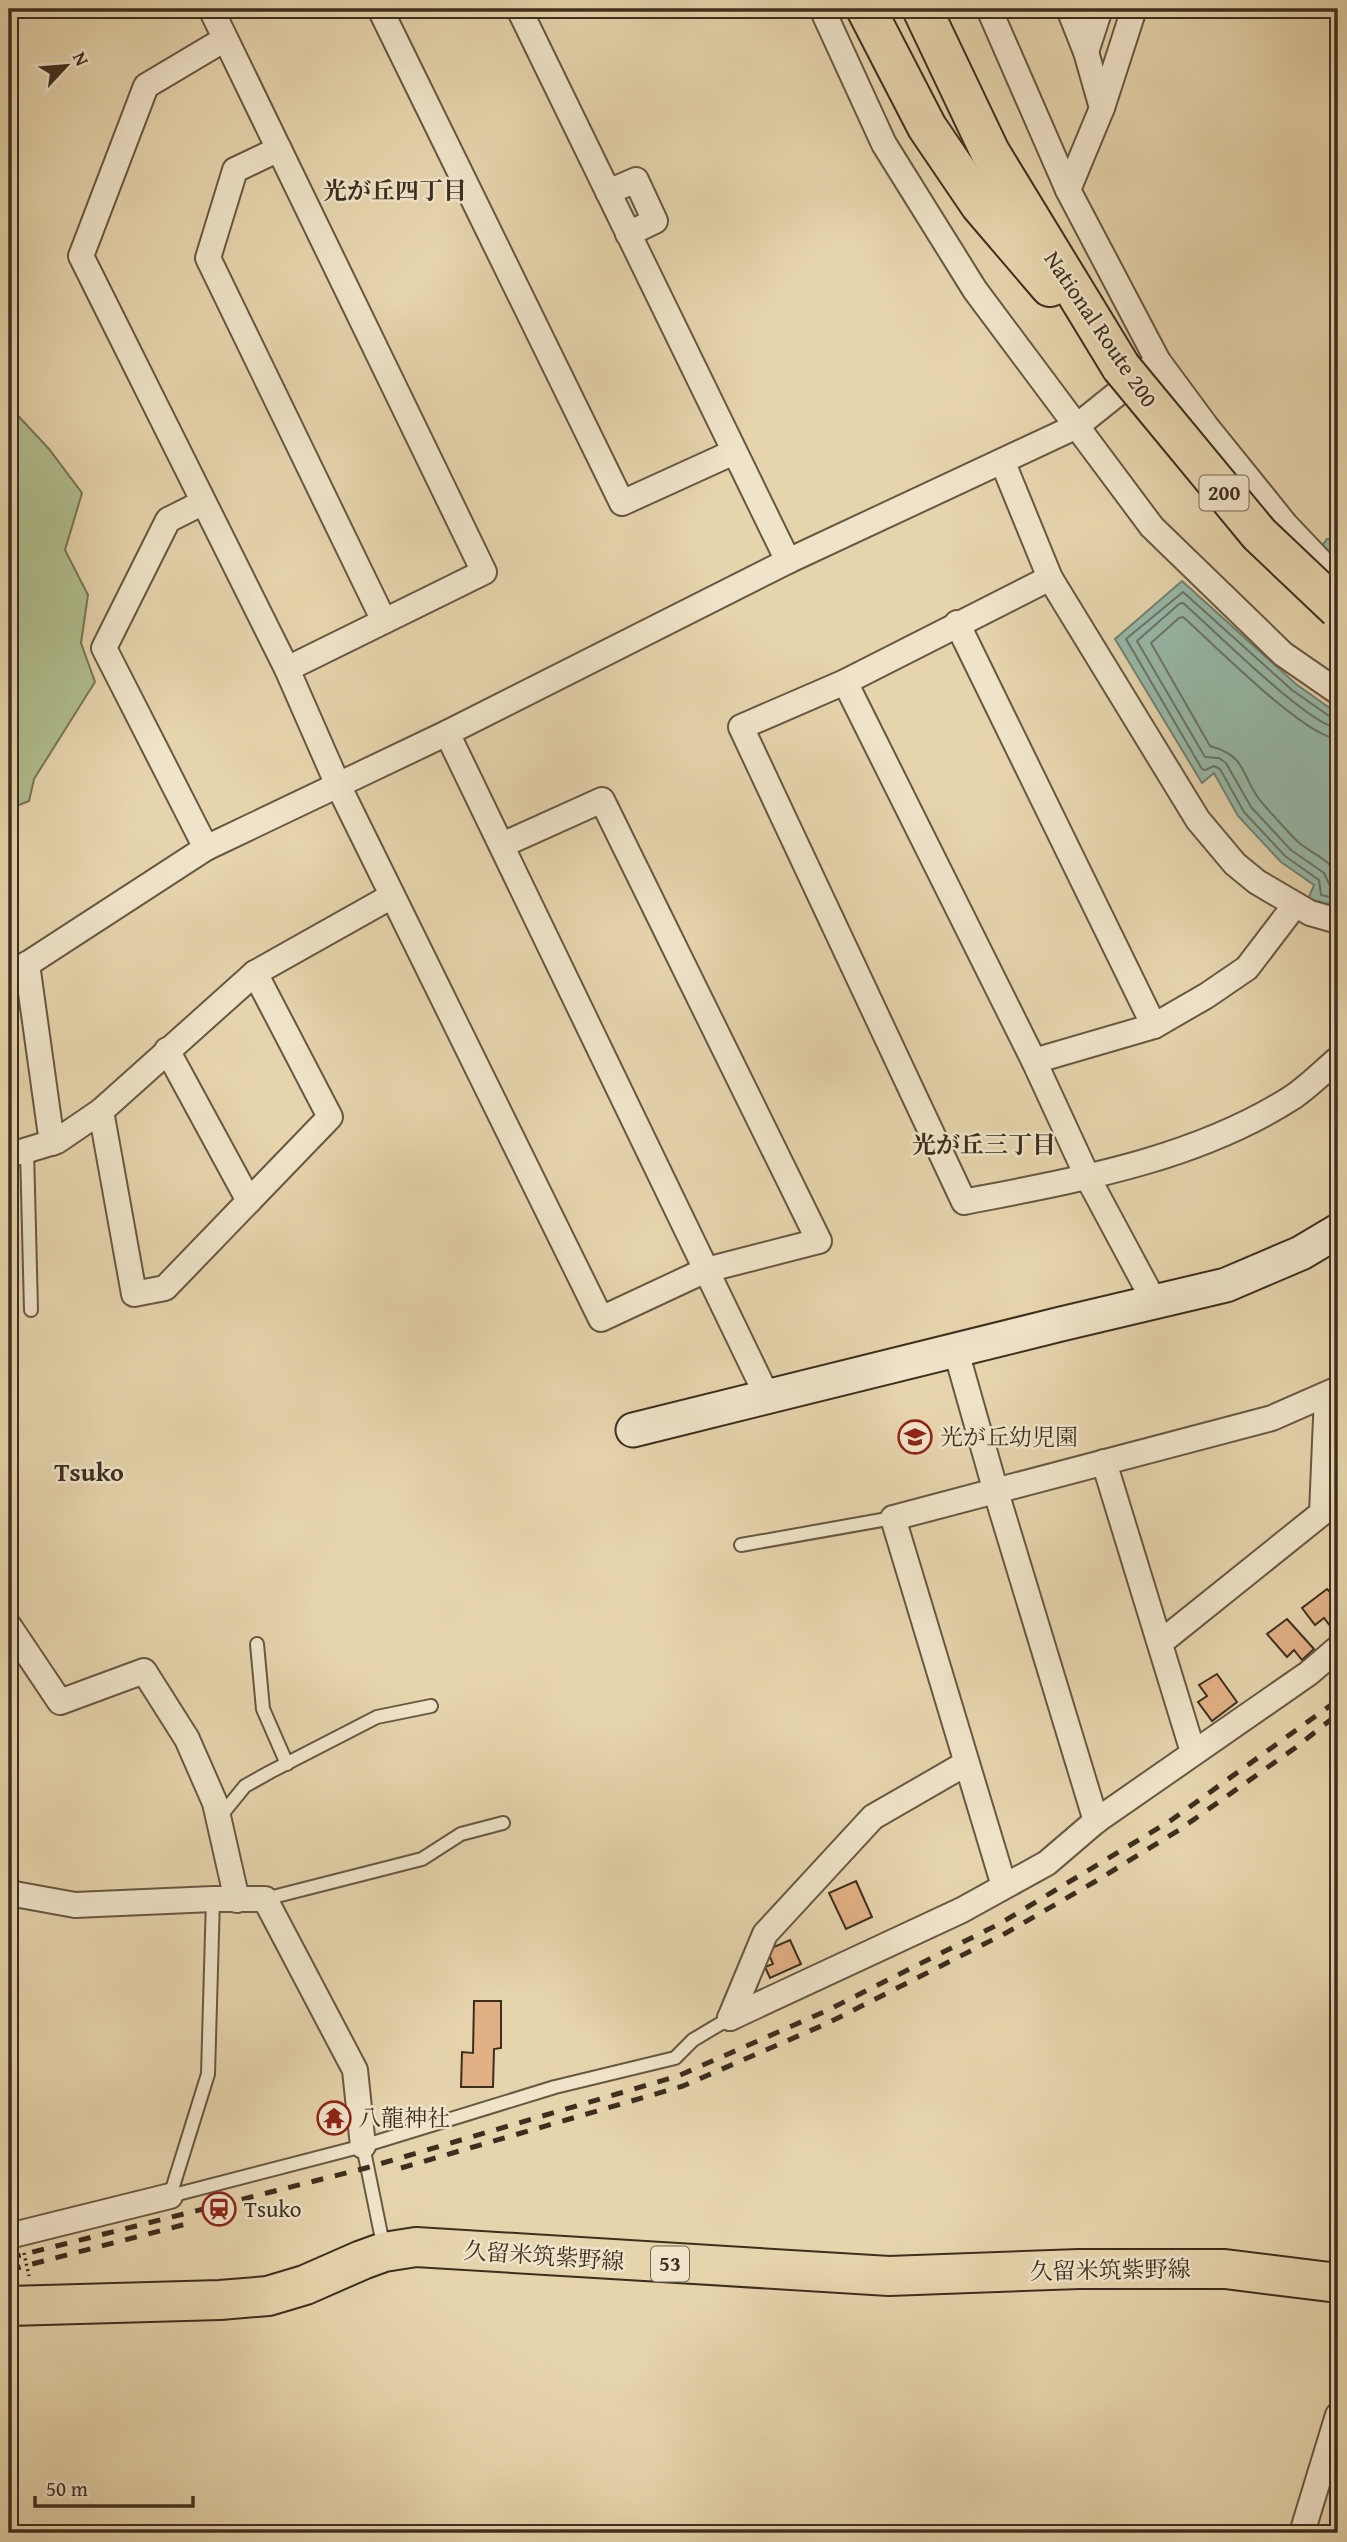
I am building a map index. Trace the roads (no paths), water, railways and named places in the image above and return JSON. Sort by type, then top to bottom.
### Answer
[{"type":"main road","points":[[866,9],[928,127],[981,205],[1045,282],[1094,326]]},
{"type":"main road","name":"National Route 200","points":[[922,9],[990,152],[1121,367],[1259,534],[1338,609]]},
{"type":"main road","points":[[940,9],[956,47],[990,152]]},
{"type":"main road","name":"久留米筑紫野線","points":[[23,2306],[268,2296],[305,2285],[384,2252],[416,2247],[889,2276],[1079,2269],[1225,2269],[1338,2283]]},
{"type":"street","points":[[211,9],[484,572],[287,670]]},
{"type":"street","points":[[386,9],[381,11],[622,503],[734,452]]},
{"type":"street","points":[[519,9],[788,561]]},
{"type":"street","points":[[822,9],[884,144],[975,290],[1152,527],[1283,654],[1338,692]]},
{"type":"street","points":[[989,9],[1068,190],[1158,361],[1284,524],[1338,580]]},
{"type":"street","points":[[1069,9],[1086,52],[1102,108]]},
{"type":"street","points":[[1086,52],[1100,9]]},
{"type":"street","points":[[1068,190],[1102,108],[1134,9]]},
{"type":"street","points":[[226,39],[146,86],[81,256],[287,670],[337,783],[601,1320],[706,1270],[819,1241],[601,800],[502,845]]},
{"type":"street","points":[[279,149],[235,170],[208,258],[384,621]]},
{"type":"street","points":[[52,1143],[18,970],[206,848],[337,783],[447,733],[788,561],[1003,463],[1077,426],[1158,361]]},
{"type":"street","points":[[1003,463],[1050,578],[1198,820],[1236,864],[1257,882],[1310,913],[1338,921]]},
{"type":"street","points":[[202,503],[168,520],[104,648],[206,848]]},
{"type":"street","points":[[1050,578],[845,682],[741,727],[964,1202],[1088,1178],[1213,1140],[1295,1096],[1338,1059]]},
{"type":"street","points":[[957,623],[1154,1026]]},
{"type":"street","points":[[845,682],[1034,1061],[1088,1178],[1155,1303]]},
{"type":"street","points":[[447,733],[768,1398]]},
{"type":"street","points":[[18,1151],[52,1143],[101,1111],[255,973],[392,896]]},
{"type":"street","points":[[1034,1061],[1154,1026],[1247,968],[1295,905]]},
{"type":"street","points":[[101,1111],[134,1294],[165,1288],[330,1117],[255,973]]},
{"type":"street","points":[[167,1051],[249,1201]]},
{"type":"street","points":[[633,1430],[1226,1285],[1301,1253],[1338,1231]]},
{"type":"street","points":[[956,1351],[1096,1821]]},
{"type":"street","points":[[1004,1886],[893,1518],[1272,1418],[1333,1392],[1322,1513],[1160,1643]]},
{"type":"street","points":[[1104,1462],[1193,1752]]},
{"type":"street","points":[[9,1626],[60,1702],[144,1671],[187,1739],[215,1803],[219,1818],[225,1899]]},
{"type":"street","points":[[730,2018],[962,1910],[1047,1863],[1096,1821],[1308,1673],[1338,1648]]},
{"type":"street","points":[[730,2018],[765,1934],[873,1817],[965,1763]]},
{"type":"street","points":[[9,1893],[75,1905],[265,1899],[355,2070],[363,2146]]},
{"type":"street","points":[[15,2235],[170,2196]]},
{"type":"street","points":[[1302,2533],[1338,2415]]},
{"type":"lane","points":[[18,1151],[31,1310]]},
{"type":"lane","points":[[741,1545],[893,1518]]},
{"type":"lane","points":[[257,1644],[263,1709],[287,1764]]},
{"type":"lane","points":[[219,1818],[245,1786],[377,1717],[431,1706]]},
{"type":"lane","points":[[265,1899],[422,1859],[461,1834],[503,1824]]},
{"type":"lane","points":[[170,2196],[208,2074],[225,1899]]},
{"type":"lane","points":[[170,2196],[363,2146],[555,2087],[675,2058],[693,2040],[730,2018]]},
{"type":"lane","points":[[363,2146],[384,2252]]},
{"type":"water","points":[[1327,539],[1338,539],[1338,562],[1322,546]]},
{"type":"water","points":[[1182,581],[1296,684],[1338,714],[1338,906],[1308,899],[1314,885],[1281,862],[1238,816],[1214,773],[1202,783],[1115,639]]},
{"type":"railway","points":[[9,2258],[366,2168],[678,2076],[826,2011],[1001,1923],[1170,1821],[1338,1700]]},
{"type":"railway","points":[[401,2168],[683,2086],[828,2023],[1006,1933],[1096,1881],[1179,1830],[1295,1748],[1338,1714]]},
{"type":"railway","points":[[9,2270],[194,2222]]},
{"type":"place","name":"光が丘幼児園","points":[[915,1437]]},
{"type":"place","name":"八龍神社","points":[[334,2118]]},
{"type":"place","name":"Tsuko","points":[[219,2209]]},
{"type":"district","name":"光が丘四丁目","points":[[395,191]]},
{"type":"district","name":"光が丘三丁目","points":[[984,1145]]},
{"type":"district","name":"Tsuko","points":[[89,1472]]}]
